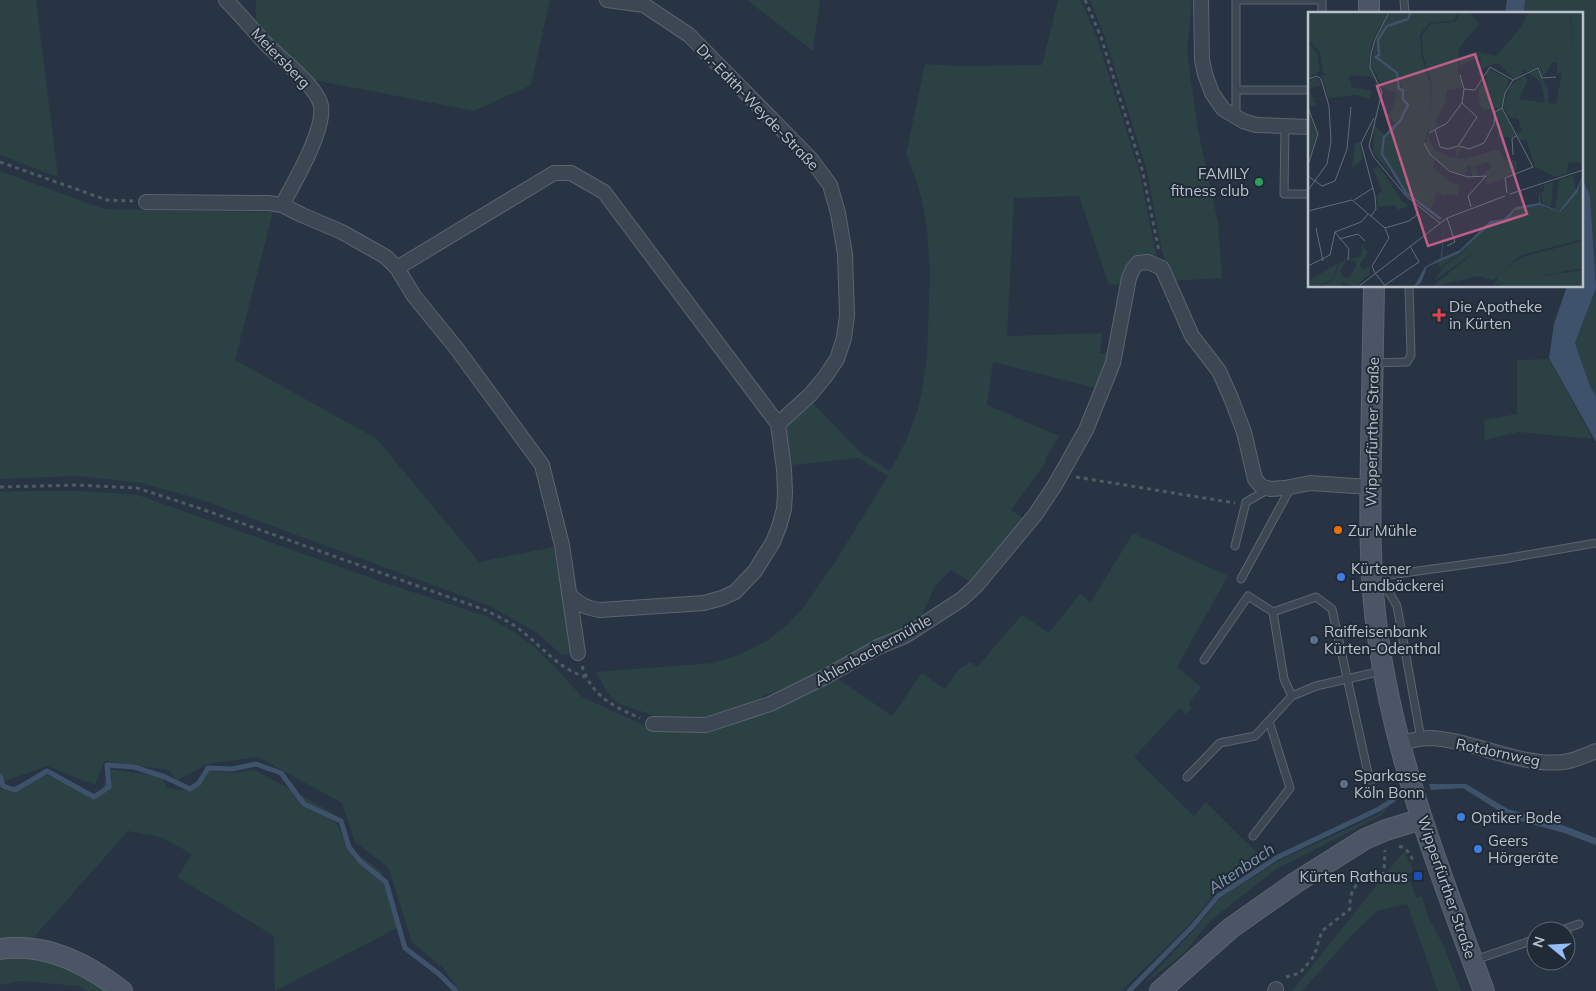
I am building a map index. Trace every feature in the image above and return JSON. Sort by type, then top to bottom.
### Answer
[{"type":"main road","name":"Wipperfürther Straße","points":[[1374,288],[1370,487],[1376,577],[1377,637],[1400,743],[1422,820],[1484,991]]},
{"type":"main road","points":[[1160,991],[1231,928],[1303,877],[1364,839],[1386,830],[1422,820]]},
{"type":"main road","points":[[0,949],[30,947],[67,957],[86,966],[122,991]]},
{"type":"street","name":"Meiersberg","points":[[226,0],[265,43],[310,86],[321,105],[320,123],[302,171],[282,204]]},
{"type":"street","name":"Dr.-Edith-Weyde-Straße","points":[[606,0],[644,5],[689,34],[810,158],[830,185],[838,213],[845,254],[846,315],[844,338],[837,359],[824,378],[810,395],[778,424]]},
{"type":"street","points":[[1201,0],[1204,74],[1212,94],[1223,109],[1236,117],[1256,125],[1308,127]]},
{"type":"street","points":[[398,268],[554,173],[571,173],[604,192],[778,424],[785,480],[784,509],[779,527],[763,560],[746,582],[735,592],[704,603],[600,610],[587,608],[576,602],[569,594]]},
{"type":"street","points":[[146,202],[282,204],[302,215],[342,232],[386,257],[398,268],[414,296],[457,349],[542,466],[562,545],[578,653]]},
{"type":"street","name":"Ahlenbachermühle","points":[[653,724],[706,725],[770,704],[825,677],[878,647],[905,636],[962,599],[977,585],[1035,515],[1086,430],[1113,363],[1128,278],[1133,269],[1138,263],[1144,262],[1154,263],[1162,268]]},
{"type":"street","points":[[1162,268],[1192,336],[1219,371],[1244,432],[1255,479],[1261,486],[1270,489],[1310,483],[1370,487]]},
{"type":"street","name":"Rotdornweg","points":[[1400,743],[1430,738],[1460,743],[1524,759],[1546,762],[1564,762],[1596,752]]},
{"type":"lane","points":[[1236,117],[1236,0],[1322,0],[1322,12]]},
{"type":"lane","points":[[1236,90],[1308,90]]},
{"type":"lane","points":[[1284,127],[1284,194],[1308,194]]},
{"type":"lane","points":[[1372,363],[1407,362],[1411,355],[1409,288]]},
{"type":"lane","points":[[1241,580],[1291,487]]},
{"type":"lane","points":[[1234,546],[1246,502],[1270,489]]},
{"type":"lane","points":[[1376,577],[1504,559],[1596,543]]},
{"type":"lane","name":"Wipperfürther Straße","points":[[1376,577],[1397,606],[1422,739]]},
{"type":"lane","points":[[1204,660],[1248,596],[1273,612],[1284,679],[1292,696]]},
{"type":"lane","points":[[1273,612],[1316,597],[1332,609],[1371,786]]},
{"type":"lane","points":[[1187,777],[1220,743],[1255,736],[1292,696],[1316,686],[1383,670]]},
{"type":"lane","points":[[1253,836],[1290,788],[1269,721]]},
{"type":"lane","points":[[1472,960],[1526,942]]},
{"type":"path","points":[[1085,0],[1101,37],[1142,169],[1162,268]]},
{"type":"path","points":[[0,162],[107,200],[146,202]]},
{"type":"path","points":[[1060,475],[1232,503],[1246,502]]},
{"type":"path","points":[[0,487],[77,485],[137,488],[196,506],[488,611],[518,628],[573,674],[586,677]]},
{"type":"path","points":[[578,653],[586,677],[593,688],[615,707],[653,724]]},
{"type":"path","points":[[1396,845],[1410,852],[1413,861]]},
{"type":"path","points":[[1275,990],[1285,978],[1300,973],[1314,956],[1322,931],[1350,908],[1352,893],[1359,882],[1369,878],[1377,879],[1384,873],[1385,846],[1390,846]]},
{"type":"green space","points":[[0,0],[36,0],[58,177],[0,155]]},
{"type":"green space","points":[[256,0],[550,0],[531,85],[474,111],[314,80],[269,36],[256,20]]},
{"type":"green space","points":[[747,0],[820,0],[813,51]]},
{"type":"green space","points":[[1058,0],[1081,0],[1097,38],[1139,170],[1157,259],[1145,258],[1123,284],[1109,285],[1079,196],[1014,198],[1007,336],[1102,333],[1100,353],[1112,353],[1099,389],[993,362],[987,405],[1059,436],[1045,460],[1046,462],[1011,510],[1024,519],[971,582],[951,570],[935,586],[920,620],[900,633],[815,677],[763,696],[745,707],[705,719],[661,718],[617,703],[607,692],[596,672],[712,663],[739,655],[768,640],[787,625],[802,609],[835,562],[888,476],[859,458],[792,465],[785,431],[787,426],[811,401],[861,453],[890,471],[906,441],[918,409],[927,358],[930,272],[927,229],[916,179],[906,154],[925,64],[959,66],[1042,65]]},
{"type":"green space","points":[[1090,0],[1192,0],[1187,52],[1198,130],[1218,223],[1222,278],[1172,281],[1162,251],[1146,168],[1104,35]]},
{"type":"green space","points":[[1525,0],[1596,0],[1596,288],[1590,195],[1584,183],[1584,12],[1524,12]]},
{"type":"green space","points":[[0,171],[104,209],[273,212],[235,360],[377,439],[479,562],[554,547],[571,654],[562,655],[537,633],[490,606],[199,499],[141,483],[78,476],[0,479]]},
{"type":"green space","points":[[1596,288],[1596,396],[1590,386],[1575,343]]},
{"type":"green space","points":[[1549,359],[1593,439],[1518,432],[1485,440],[1484,420],[1517,414],[1517,360]]},
{"type":"green space","points":[[78,491],[138,495],[385,583],[486,616],[516,633],[534,647],[582,697],[652,729],[706,731],[834,676],[892,716],[922,673],[945,689],[959,669],[971,662],[977,667],[1022,615],[1049,633],[1080,594],[1091,602],[1133,533],[1228,576],[1177,667],[1201,687],[1189,703],[1192,708],[1186,714],[1180,708],[1134,757],[1194,816],[1206,802],[1265,861],[1215,893],[1189,925],[1121,991],[459,991],[445,970],[412,942],[388,867],[355,842],[342,803],[258,757],[207,764],[177,781],[169,770],[104,761],[95,785],[47,766],[3,782],[0,779],[0,492]]},
{"type":"green space","points":[[109,769],[162,777],[167,788],[185,790],[209,771],[235,773],[255,770],[331,812],[348,847],[381,871],[399,927],[275,991],[274,936],[177,877],[192,854],[160,837],[128,831],[34,937],[0,943],[0,789],[2,790],[47,775],[100,796]]},
{"type":"green space","points":[[1392,802],[1382,815],[1275,870],[1210,921],[1186,951],[1143,985],[1194,930],[1220,898],[1280,860],[1379,814]]},
{"type":"green space","points":[[1405,852],[1413,871],[1408,874],[1416,898],[1422,896],[1428,917],[1444,946],[1461,991],[1438,991],[1407,904],[1377,911],[1353,934],[1302,991],[1292,991],[1401,855]]},
{"type":"green space","points":[[26,957],[62,965],[108,991],[88,991],[78,986],[22,981],[0,985],[0,958]]},
{"type":"water","points":[[1507,0],[1525,0],[1524,12],[1505,12]]},
{"type":"water","points":[[1584,183],[1590,195],[1596,288],[1575,343],[1590,386],[1596,396],[1596,442],[1549,358],[1554,324],[1566,288],[1584,288]]},
{"type":"water","points":[[1429,784],[1466,784],[1508,809],[1557,823],[1596,838],[1596,845],[1564,833],[1510,818],[1463,788],[1431,790]]},
{"type":"waterway","name":"Altenbach","points":[[0,776],[3,786],[15,790],[47,771],[94,797],[109,787],[107,765],[134,767],[165,777],[190,789],[199,783],[208,768],[232,769],[256,764],[281,773],[304,804],[341,821],[349,847],[361,862],[386,882],[405,948],[439,974],[456,991]]},
{"type":"waterway","name":"Altenbach","points":[[1129,991],[1192,927],[1218,896],[1278,857],[1379,809],[1393,800]]},
{"type":"place","name":"FAMILY fitness club","points":[[1259,182]]},
{"type":"place","name":"Die Apotheke in Kürten","points":[[1439,315]]},
{"type":"place","name":"Zur Mühle","points":[[1338,530]]},
{"type":"place","name":"Kürtener Landbäckerei","points":[[1341,577]]},
{"type":"place","name":"Raiffeisenbank Kürten-Odenthal","points":[[1314,640]]},
{"type":"place","name":"Sparkasse Köln Bonn","points":[[1344,784]]},
{"type":"place","name":"Optiker Bode","points":[[1461,817]]},
{"type":"place","name":"Geers Hörgeräte","points":[[1478,849]]},
{"type":"place","name":"Kürten Rathaus","points":[[1418,876]]}]
